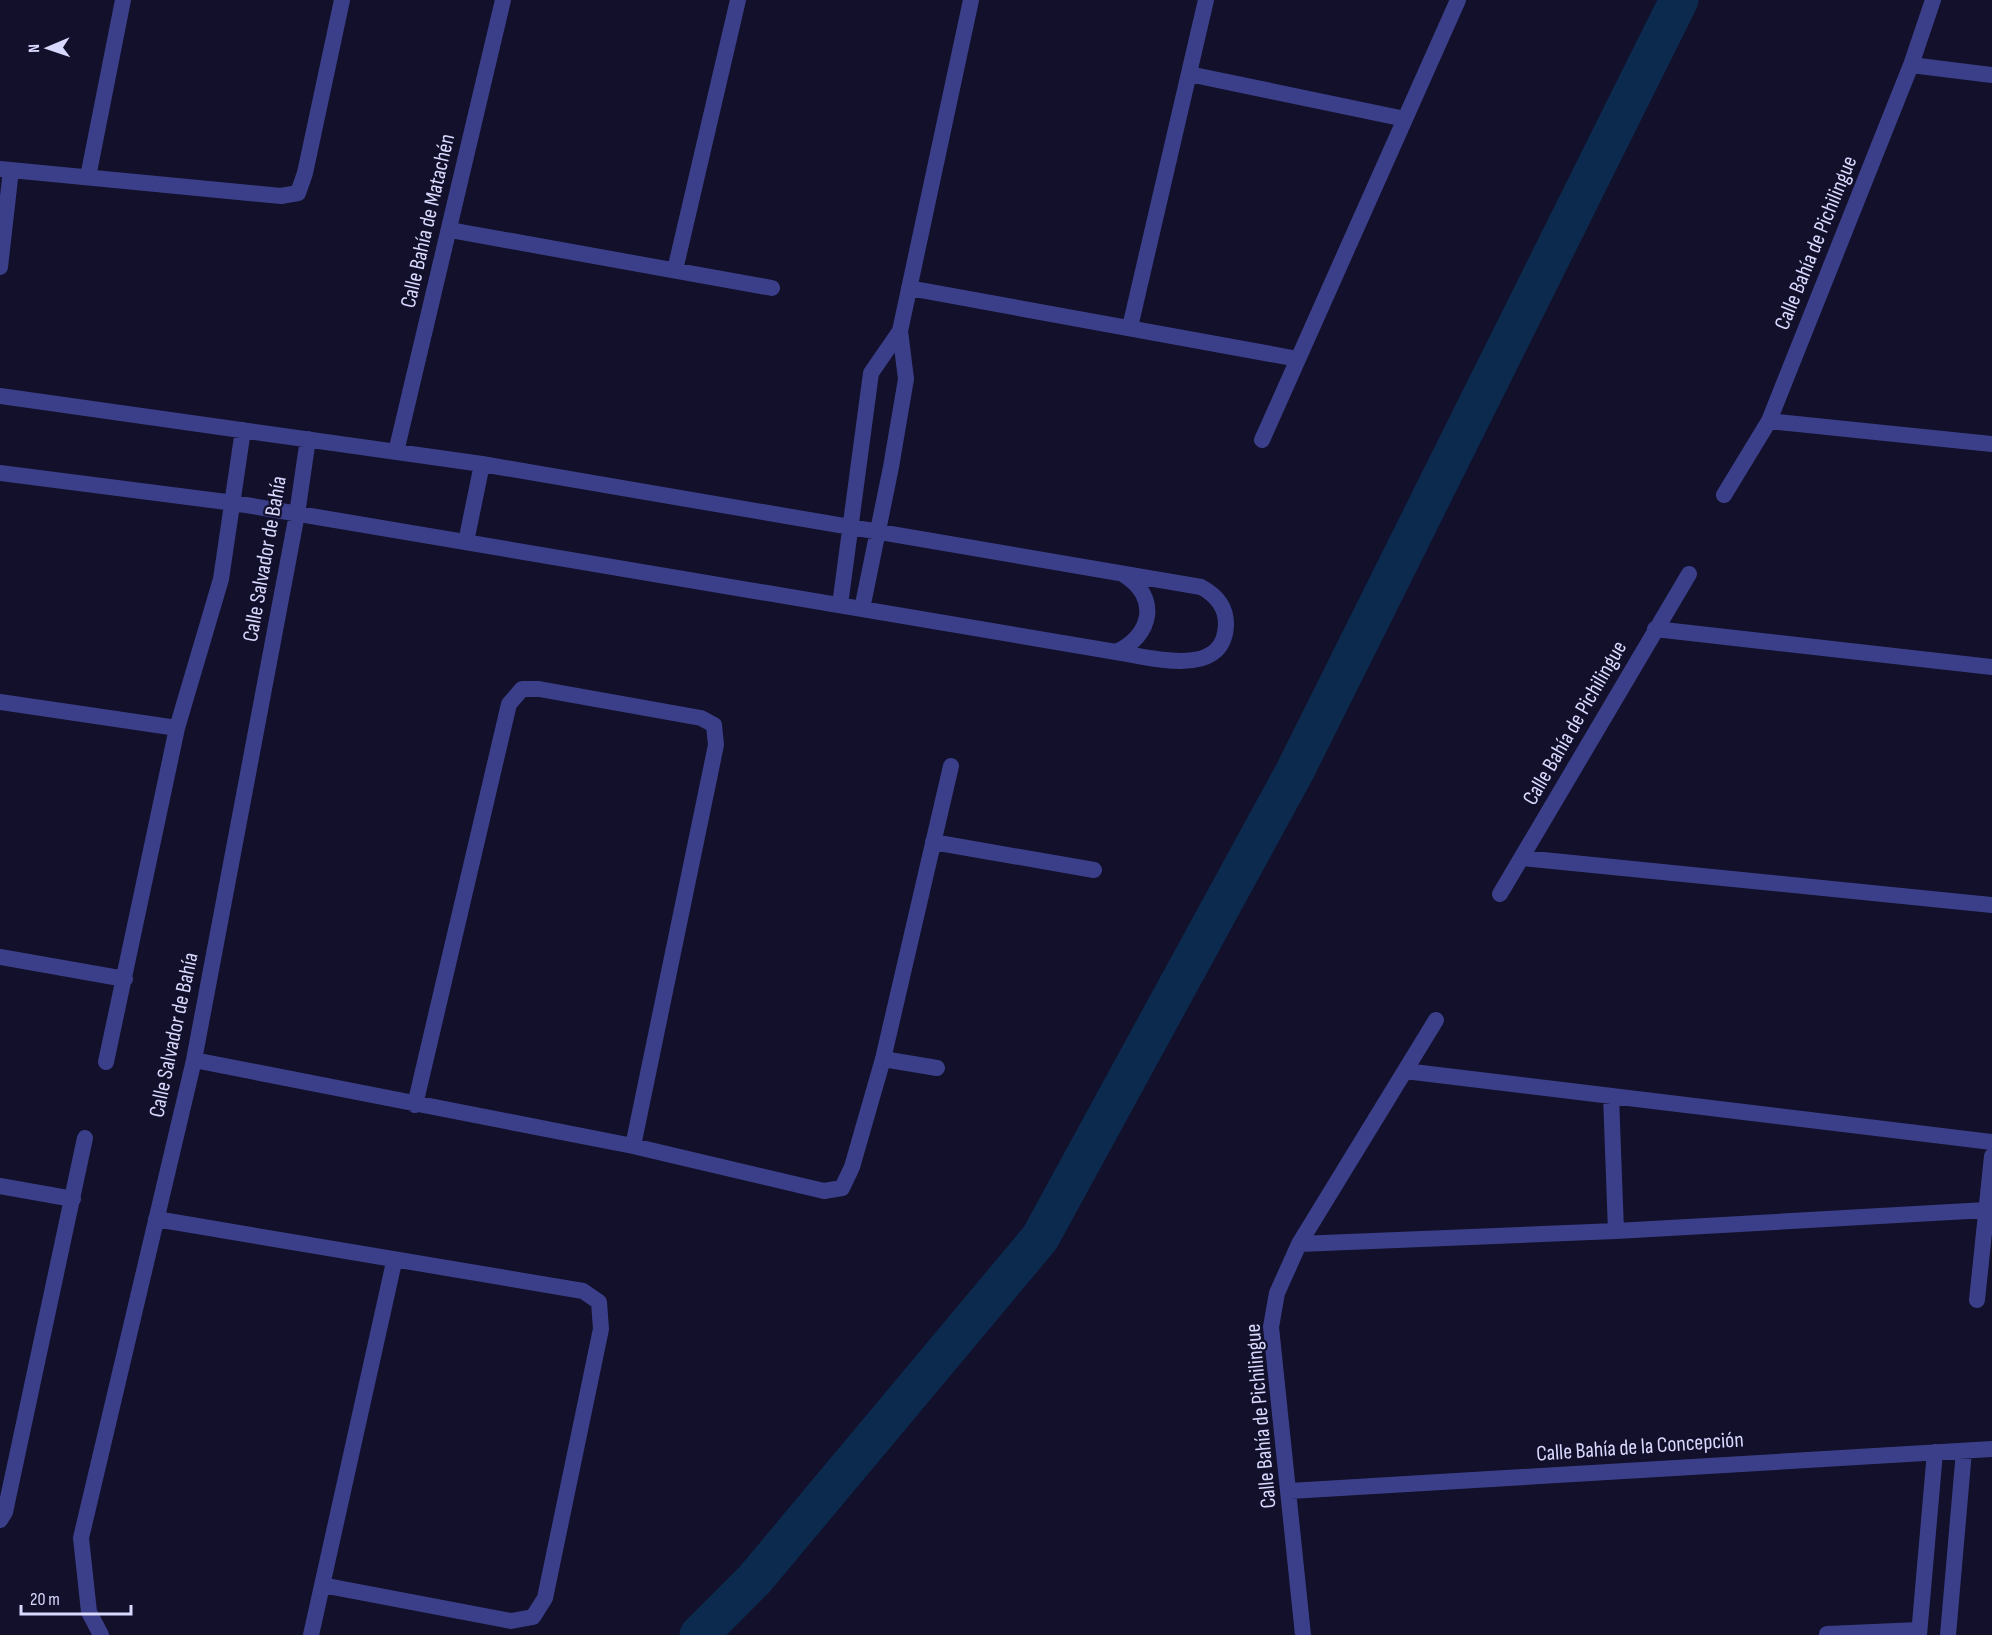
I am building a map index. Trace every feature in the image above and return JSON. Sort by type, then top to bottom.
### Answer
[{"type":"street","points":[[88,177],[123,0]]},
{"type":"street","points":[[0,267],[6,170],[281,196],[298,193],[305,172],[342,0]]},
{"type":"street","name":"Calle Bahía de Matachén","points":[[396,452],[503,0]]},
{"type":"street","points":[[675,270],[738,0]]},
{"type":"street","points":[[862,609],[906,378],[900,331],[971,0]]},
{"type":"street","points":[[1130,327],[1206,0]]},
{"type":"street","points":[[1262,440],[1458,0]]},
{"type":"street","name":"Calle Bahía de Pichilingue","points":[[1724,495],[1769,421],[1911,65],[1933,0]]},
{"type":"street","points":[[1911,65],[1992,75]]},
{"type":"street","points":[[1189,74],[1405,119]]},
{"type":"street","points":[[450,230],[772,288]]},
{"type":"street","points":[[909,288],[1298,359]]},
{"type":"street","points":[[840,605],[871,373],[900,331]]},
{"type":"street","points":[[0,396],[482,464],[1201,587],[1219,600],[1226,621],[1221,644],[1202,660],[1189,662],[1116,652],[234,503],[0,473]]},
{"type":"street","points":[[1769,421],[1992,444]]},
{"type":"street","name":"Calle Salvador de Bahía","points":[[106,1062],[177,728],[221,579],[243,430]]},
{"type":"street","name":"Calle Salvador de Bahía","points":[[101,1635],[89,1612],[81,1538],[194,1060],[297,514],[308,439]]},
{"type":"street","points":[[466,542],[482,464]]},
{"type":"street","points":[[1116,652],[1130,646],[1140,636],[1146,622],[1148,607],[1143,593],[1134,581],[1122,573]]},
{"type":"street","name":"Calle Bahía de Pichilingue","points":[[1500,894],[1654,629],[1689,574]]},
{"type":"street","points":[[1654,629],[1992,667]]},
{"type":"street","points":[[415,1105],[509,704],[522,689],[539,689],[701,718],[714,725],[716,745],[633,1146]]},
{"type":"street","points":[[0,702],[177,728]]},
{"type":"street","points":[[194,1060],[633,1146],[824,1191],[843,1188],[852,1167],[883,1059],[951,766]]},
{"type":"street","points":[[933,842],[1094,870]]},
{"type":"street","points":[[1523,858],[1992,905]]},
{"type":"street","points":[[0,957],[125,979]]},
{"type":"street","name":"Calle Bahía de Pichilingue","points":[[1303,1635],[1290,1491],[1271,1327],[1277,1293],[1299,1244],[1436,1020]]},
{"type":"street","points":[[883,1059],[937,1068]]},
{"type":"street","points":[[1405,1071],[1992,1142]]},
{"type":"street","points":[[1611,1096],[1616,1232]]},
{"type":"street","points":[[0,1520],[5,1512],[86,1138]]},
{"type":"street","points":[[1977,1300],[1992,1156]]},
{"type":"street","points":[[0,1186],[73,1199]]},
{"type":"street","points":[[1299,1244],[1616,1232],[1986,1210]]},
{"type":"street","points":[[156,1219],[394,1262],[583,1292],[599,1302],[601,1329],[545,1598],[533,1617],[511,1621],[322,1585]]},
{"type":"street","points":[[311,1635],[394,1262]]},
{"type":"street","name":"Calle Bahía de la Concepción","points":[[1290,1491],[1992,1449]]},
{"type":"street","points":[[1948,1635],[1964,1451]]},
{"type":"street","points":[[1827,1634],[1919,1633],[1935,1452]]},
{"type":"waterway","points":[[699,1635],[754,1580],[1040,1238],[1295,771],[1679,0]]}]
